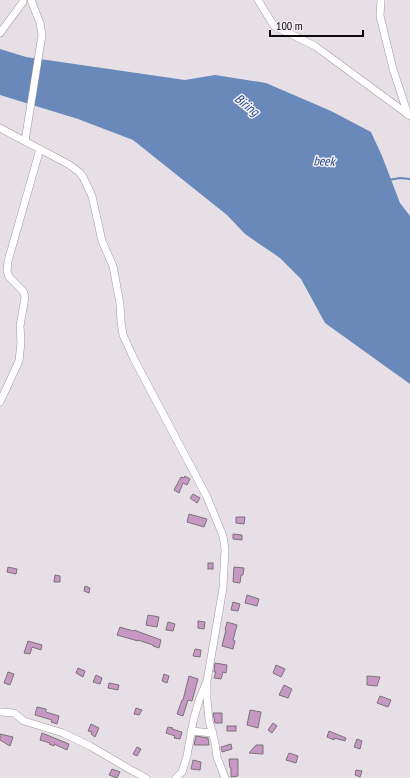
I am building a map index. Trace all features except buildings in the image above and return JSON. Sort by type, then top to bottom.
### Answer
[{"type":"street","points":[[0,33],[23,0]]},
{"type":"street","points":[[25,141],[42,35],[40,23],[31,0]]},
{"type":"street","points":[[258,0],[274,26],[316,46],[409,116]]},
{"type":"street","points":[[381,0],[380,16],[393,69],[409,116]]},
{"type":"street","points":[[0,128],[68,164],[83,177],[92,196],[102,241],[116,276],[123,335],[134,359],[207,497],[223,536],[225,549],[223,588],[207,681],[207,699],[209,720],[216,743],[217,757],[225,778]]},
{"type":"street","points":[[0,402],[19,361],[21,342],[20,326],[25,296],[23,290],[9,277],[7,271],[8,261],[40,148]]},
{"type":"street","points":[[176,778],[182,772],[199,700],[207,681]]},
{"type":"street","points":[[0,712],[14,713],[24,721],[63,733],[90,746],[146,778]]},
{"type":"street","points":[[191,731],[213,733]]},
{"type":"water","name":"Biring","points":[[0,49],[26,57],[185,80],[215,75],[266,83],[331,111],[371,132],[400,203],[410,216],[410,384],[325,323],[301,279],[280,258],[245,234],[227,215],[133,140],[78,119],[0,95]]},
{"type":"waterway","name":"beek","points":[[389,180],[400,178],[410,179]]}]
